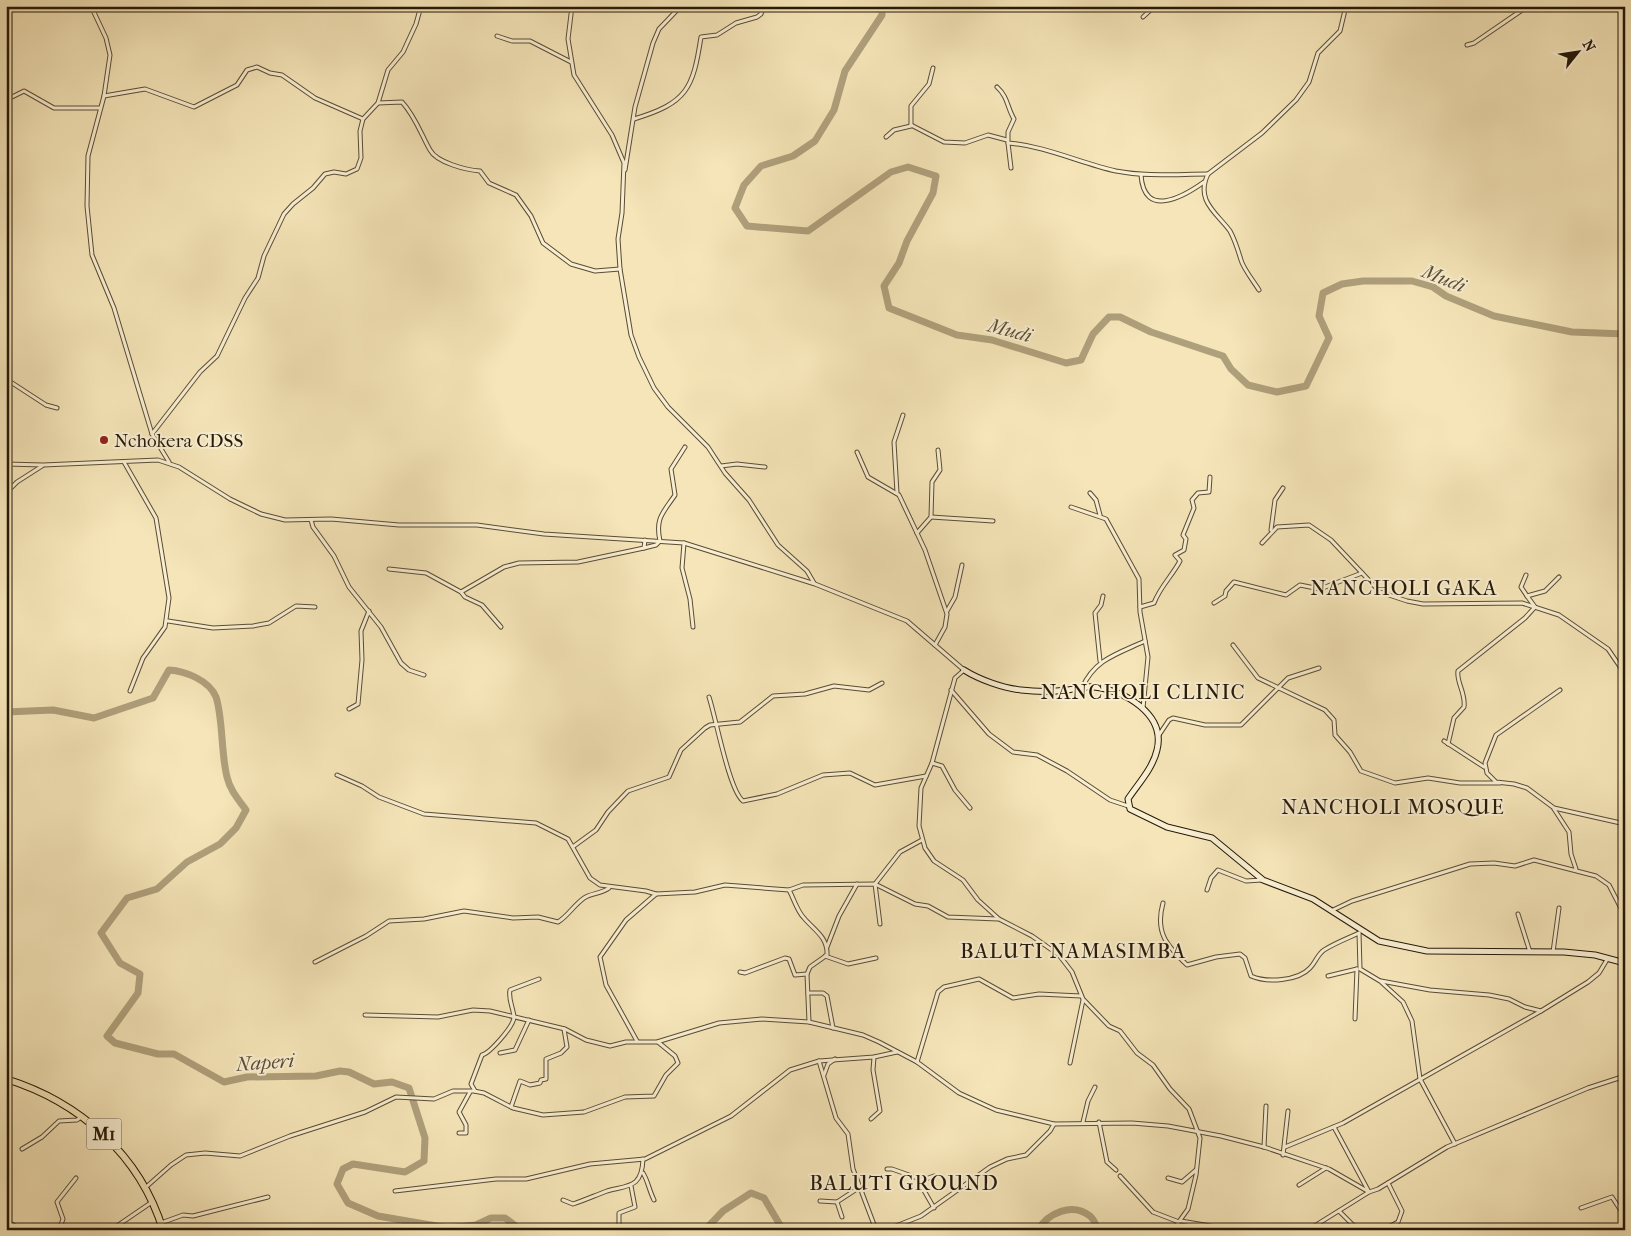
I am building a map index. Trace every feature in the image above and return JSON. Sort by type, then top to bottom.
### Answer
[{"type":"highway","name":"M1","points":[[6,1079],[40,1092],[82,1116],[112,1142],[145,1189],[162,1227]]},
{"type":"street","points":[[91,6],[106,38],[110,56],[104,96],[88,156],[86,177],[92,255],[114,308],[152,434],[169,463]]},
{"type":"street","points":[[152,434],[200,372],[218,356],[245,298],[258,278],[264,256],[284,214],[313,188],[325,174],[334,172],[346,174],[356,169],[361,158],[360,131],[364,119],[378,103],[388,70],[403,52],[416,24],[421,6]]},
{"type":"street","points":[[572,6],[568,39],[576,81],[612,135],[621,154],[625,174]]},
{"type":"street","points":[[681,6],[657,33],[634,119],[625,174],[618,239],[620,269],[631,335],[654,388],[678,419],[708,447],[730,481],[749,500],[778,545],[807,571],[815,584]]},
{"type":"street","points":[[634,119],[664,109],[686,91],[698,63],[701,37],[717,35],[736,23],[757,17],[762,14],[764,6]]},
{"type":"street","points":[[1143,17],[1155,6]]},
{"type":"street","points":[[1141,175],[1145,190],[1152,199],[1158,202],[1178,197],[1204,182],[1208,174],[1262,133],[1296,100],[1309,82],[1318,53],[1340,32],[1346,6]]},
{"type":"street","points":[[1467,45],[1474,43],[1528,6]]},
{"type":"street","points":[[497,36],[512,41],[530,41],[571,62]]},
{"type":"street","points":[[104,96],[145,89],[194,106],[232,89],[240,83],[247,70],[257,67],[270,73],[282,75],[286,80],[315,98],[364,119]]},
{"type":"street","points":[[912,125],[911,106],[929,84],[933,68]]},
{"type":"street","points":[[997,86],[1008,100],[1008,109],[1014,119],[1008,142],[1010,168]]},
{"type":"street","points":[[6,100],[24,91],[54,108],[100,108]]},
{"type":"street","points":[[378,103],[402,102],[422,132],[432,154],[462,169],[480,171],[489,183],[516,195],[531,216],[543,243],[571,264],[595,271],[620,269]]},
{"type":"street","points":[[886,136],[894,130],[912,125],[944,142],[965,143],[988,135],[1093,165],[1141,175],[1208,174]]},
{"type":"street","points":[[1204,182],[1208,204],[1220,222],[1229,231],[1240,251],[1242,263],[1259,290]]},
{"type":"street","points":[[6,379],[46,405],[57,408]]},
{"type":"street","points":[[903,416],[894,442],[897,493],[932,567],[946,612],[945,627],[935,644]]},
{"type":"street","points":[[660,541],[658,522],[667,504],[675,495],[672,465],[685,447]]},
{"type":"street","points":[[917,533],[931,517],[932,482],[940,470],[938,450]]},
{"type":"street","points":[[857,452],[868,477],[897,493]]},
{"type":"street","points":[[6,464],[42,465],[124,462],[142,459],[169,463],[196,476],[230,499],[261,514],[285,520],[330,519],[399,525],[477,525],[544,534],[684,543],[815,584],[907,621],[964,670],[1015,689],[1051,691],[1094,687],[1124,694],[1143,708],[1158,736]]},
{"type":"street","points":[[124,462],[156,518],[169,598],[168,621],[160,636],[143,658],[130,691]]},
{"type":"street","points":[[721,466],[737,464],[765,467]]},
{"type":"street","points":[[6,493],[17,482],[42,465]]},
{"type":"street","points":[[1140,607],[1154,603],[1160,588],[1173,573],[1180,561],[1175,555],[1184,550],[1186,539],[1183,535],[1194,508],[1192,500],[1198,493],[1209,492],[1210,478]]},
{"type":"street","points":[[1271,532],[1275,500],[1283,488]]},
{"type":"street","points":[[1090,492],[1096,500],[1100,516]]},
{"type":"street","points":[[1071,507],[1106,519],[1139,579],[1140,607],[1148,657],[1143,708]]},
{"type":"street","points":[[931,517],[992,521]]},
{"type":"street","points":[[311,520],[313,527],[334,556],[349,587],[381,626],[401,663],[424,676]]},
{"type":"street","points":[[1262,542],[1278,526],[1309,525],[1330,540],[1380,592],[1415,603],[1522,603],[1563,616],[1608,649],[1625,674]]},
{"type":"street","points":[[644,548],[645,540]]},
{"type":"street","points":[[461,592],[504,566],[519,563],[561,564],[578,562],[656,545],[660,541]]},
{"type":"street","points":[[684,543],[682,568],[690,599],[693,627]]},
{"type":"street","points":[[946,612],[955,597],[962,565]]},
{"type":"street","points":[[389,569],[426,573],[461,592],[465,598],[482,605],[501,627]]},
{"type":"street","points":[[1214,604],[1225,596],[1226,591],[1234,582],[1286,595],[1300,585],[1320,589],[1362,574]]},
{"type":"street","points":[[1526,574],[1522,587],[1535,607]]},
{"type":"street","points":[[1527,596],[1545,591],[1559,577]]},
{"type":"street","points":[[1100,662],[1095,613],[1101,605],[1103,596]]},
{"type":"street","points":[[168,621],[213,628],[253,626],[269,623],[296,606],[315,607]]},
{"type":"street","points":[[1448,744],[1454,718],[1464,707],[1465,693],[1458,677],[1458,671],[1525,618],[1535,607]]},
{"type":"street","points":[[349,710],[358,704],[362,660],[361,630],[369,611]]},
{"type":"street","points":[[1082,688],[1092,669],[1100,662],[1145,641]]},
{"type":"street","points":[[1233,644],[1256,676],[1267,684],[1280,687],[1305,703],[1322,708],[1334,719],[1335,735],[1350,752],[1361,771],[1395,783],[1428,778],[1460,784],[1500,783],[1514,784],[1527,788],[1554,808],[1569,832],[1571,854],[1576,869]]},
{"type":"street","points":[[1128,806],[1128,799],[1156,756],[1158,736],[1169,720],[1173,718],[1205,725],[1241,725],[1288,678],[1319,668]]},
{"type":"street","points":[[964,670],[955,678],[951,689],[932,763],[919,800],[919,826],[922,840],[934,861],[964,880],[978,900],[999,919],[1032,936],[1059,955],[1072,972],[1082,998],[1108,1026],[1120,1031],[1137,1053],[1153,1065],[1170,1089],[1185,1102],[1199,1133],[1197,1169],[1190,1201],[1173,1230]]},
{"type":"street","points":[[574,846],[596,830],[608,812],[628,791],[669,777],[681,750],[708,726],[740,722],[775,695],[805,694],[834,686],[870,690],[882,683]]},
{"type":"street","points":[[951,689],[989,734],[1013,752],[1037,755],[1068,771],[1110,800],[1128,806],[1132,811],[1167,827],[1212,838],[1263,880],[1304,895],[1333,910],[1359,932],[1379,941],[1427,951],[1553,952],[1584,954],[1625,963]]},
{"type":"street","points":[[1485,768],[1494,739],[1498,734],[1560,690]]},
{"type":"street","points":[[709,697],[736,791],[744,801],[777,794],[823,775],[850,773],[874,785],[926,776]]},
{"type":"street","points":[[1444,741],[1485,768],[1490,778],[1500,783]]},
{"type":"street","points":[[932,763],[942,766],[955,790],[970,808]]},
{"type":"street","points":[[337,775],[362,786],[379,798],[424,814],[536,823],[568,839],[574,846],[590,878],[600,885],[610,888],[646,890],[656,894],[695,892],[725,885],[788,890],[803,885],[875,884],[915,904],[928,906],[948,918],[999,919]]},
{"type":"street","points":[[1554,808],[1625,824]]},
{"type":"street","points":[[880,924],[875,884],[900,852],[922,840]]},
{"type":"street","points":[[1333,910],[1374,894],[1470,864],[1494,863],[1515,866],[1534,860],[1576,869],[1596,876],[1609,885],[1625,916]]},
{"type":"street","points":[[1207,890],[1211,878],[1219,870],[1246,881],[1263,880]]},
{"type":"street","points":[[810,1022],[807,974],[810,967],[825,956],[826,948],[839,916],[857,884]]},
{"type":"street","points":[[315,962],[366,936],[389,921],[424,919],[464,911],[513,918],[538,917],[558,922],[585,897],[603,893],[610,888]]},
{"type":"street","points":[[788,890],[805,920],[820,933],[826,948]]},
{"type":"street","points":[[637,1041],[606,985],[600,957],[626,920],[656,894]]},
{"type":"street","points":[[1162,902],[1161,935],[1187,965],[1216,957],[1240,954],[1247,962],[1251,976],[1261,979],[1290,980],[1311,967],[1316,957],[1323,951],[1359,932]]},
{"type":"street","points":[[1553,952],[1559,908]]},
{"type":"street","points":[[1518,914],[1530,952]]},
{"type":"street","points":[[1355,1019],[1359,932]]},
{"type":"street","points":[[825,956],[848,964],[876,958]]},
{"type":"street","points":[[740,972],[745,973],[784,958],[790,959],[795,975],[807,974]]},
{"type":"street","points":[[1285,1148],[1334,1127],[1455,1061],[1541,1011],[1588,982],[1599,973],[1608,958]]},
{"type":"street","points":[[1328,976],[1358,969],[1380,981],[1399,997],[1409,1013],[1420,1079],[1455,1144]]},
{"type":"street","points":[[475,1091],[471,1084],[482,1055],[488,1054],[509,1029],[514,1018],[509,995],[510,990],[539,979]]},
{"type":"street","points":[[917,1062],[938,992],[944,987],[979,979],[1013,998],[1039,994],[1082,998]]},
{"type":"street","points":[[1380,981],[1430,990],[1489,995],[1510,999],[1525,1007],[1541,1011]]},
{"type":"street","points":[[808,993],[823,993],[827,996],[833,1028]]},
{"type":"street","points":[[1070,1062],[1082,998]]},
{"type":"street","points":[[365,1015],[438,1017],[479,1010],[564,1029],[586,1040],[610,1046],[637,1041],[657,1042],[719,1024],[762,1019],[810,1022],[863,1035],[917,1062],[959,1093],[981,1104],[1054,1124],[1099,1122],[1168,1126],[1221,1136],[1264,1147],[1326,1168],[1369,1192]]},
{"type":"street","points":[[500,1053],[515,1050],[529,1020]]},
{"type":"street","points":[[511,1107],[520,1081],[530,1085],[540,1083],[541,1080],[546,1079],[546,1059],[561,1053],[567,1047],[564,1029]]},
{"type":"street","points":[[145,1189],[171,1165],[186,1155],[205,1153],[240,1156],[290,1136],[365,1112],[392,1098],[416,1097],[434,1099],[453,1091],[484,1092],[511,1107],[543,1115],[584,1112],[625,1097],[654,1096],[666,1075],[678,1063],[675,1056],[657,1042]]},
{"type":"street","points":[[395,1191],[496,1179],[526,1180],[590,1164],[643,1159],[656,1155],[668,1146],[691,1138],[731,1116],[790,1070],[836,1058],[874,1057],[898,1052]]},
{"type":"street","points":[[871,1119],[880,1111],[873,1070],[874,1057]]},
{"type":"street","points":[[824,1075],[828,1064],[836,1058]]},
{"type":"street","points":[[819,1061],[836,1118],[848,1134],[853,1169],[876,1230]]},
{"type":"street","points":[[1308,1230],[1369,1192],[1455,1144],[1588,1088],[1625,1076]]},
{"type":"street","points":[[1083,1122],[1088,1101],[1095,1087]]},
{"type":"street","points":[[458,1133],[466,1133],[466,1125],[459,1112],[470,1091]]},
{"type":"street","points":[[1264,1147],[1266,1106]]},
{"type":"street","points":[[1283,1154],[1288,1111]]},
{"type":"street","points":[[22,1149],[42,1137],[60,1121],[77,1120],[82,1116]]},
{"type":"street","points":[[1099,1122],[1107,1162],[1116,1170]]},
{"type":"street","points":[[886,1230],[934,1208],[990,1167],[1029,1152],[1050,1131],[1054,1124]]},
{"type":"street","points":[[1334,1127],[1369,1192]]},
{"type":"street","points":[[643,1159],[643,1173],[646,1179],[646,1186],[654,1200]]},
{"type":"street","points":[[1299,1184],[1326,1168]]},
{"type":"street","points":[[887,1169],[923,1180],[934,1176]]},
{"type":"street","points":[[1168,1178],[1182,1182],[1197,1169]]},
{"type":"street","points":[[563,1200],[573,1204],[607,1191],[631,1186],[643,1173]]},
{"type":"street","points":[[1120,1176],[1153,1212],[1162,1217],[1234,1230]]},
{"type":"street","points":[[59,1230],[63,1219],[56,1202],[76,1178]]},
{"type":"street","points":[[923,1180],[922,1186],[934,1208]]},
{"type":"street","points":[[1383,1230],[1398,1222],[1402,1211],[1388,1183]]},
{"type":"street","points":[[612,1229],[619,1228],[619,1213],[635,1207],[631,1186]]},
{"type":"street","points":[[820,1201],[837,1202],[860,1187]]},
{"type":"street","points":[[162,1227],[183,1215],[200,1214],[268,1197]]},
{"type":"street","points":[[1581,1208],[1612,1197],[1625,1217]]},
{"type":"street","points":[[111,1230],[152,1202]]},
{"type":"street","points":[[837,1202],[842,1217]]},
{"type":"street","points":[[1339,1211],[1358,1230]]},
{"type":"street","points":[[6,1220],[21,1230]]},
{"type":"waterway","name":"Mudi","points":[[882,6],[882,15],[845,71],[834,110],[815,141],[793,156],[761,166],[744,185],[735,208],[747,226],[808,231],[891,172],[908,167],[936,176],[933,193],[907,241],[899,263],[884,286],[889,308],[957,335],[992,340],[1066,363],[1081,360],[1093,334],[1109,317],[1120,317],[1151,332],[1223,356],[1231,369],[1248,385],[1277,392],[1306,386],[1329,338],[1319,316],[1323,293],[1342,284],[1363,281],[1412,281],[1433,287],[1446,296],[1494,316],[1572,332],[1625,334]]},
{"type":"waterway","name":"Naperi","points":[[6,712],[53,710],[94,718],[153,698],[169,670],[189,674],[202,681],[213,691],[218,706],[228,782],[246,810],[236,828],[220,844],[187,862],[157,889],[127,898],[101,933],[120,963],[140,974],[138,993],[107,1036],[115,1043],[158,1054],[174,1054],[224,1082],[247,1077],[316,1076],[340,1071],[349,1072],[374,1084],[392,1082],[409,1088],[425,1138],[424,1161],[405,1172],[353,1164],[343,1169],[337,1184],[348,1203],[378,1216],[448,1228],[476,1225],[491,1218],[505,1218],[521,1230]]},
{"type":"waterway","name":"Naperi","points":[[705,1230],[723,1211],[751,1193],[764,1198],[783,1230]]},
{"type":"waterway","name":"Naperi","points":[[1038,1230],[1054,1214],[1068,1210],[1076,1210],[1090,1216],[1098,1230]]},
{"type":"place","name":"Nchokera CDSS","points":[[104,440]]},
{"type":"district","name":"NANCHOLI GAKA","points":[[1404,588]]},
{"type":"district","name":"NANCHOLI CLINIC","points":[[1143,692]]},
{"type":"district","name":"NANCHOLI MOSQUE","points":[[1393,807]]},
{"type":"district","name":"BALUTI NAMASIMBA","points":[[1073,951]]},
{"type":"district","name":"BALUTI GROUND","points":[[904,1183]]}]
